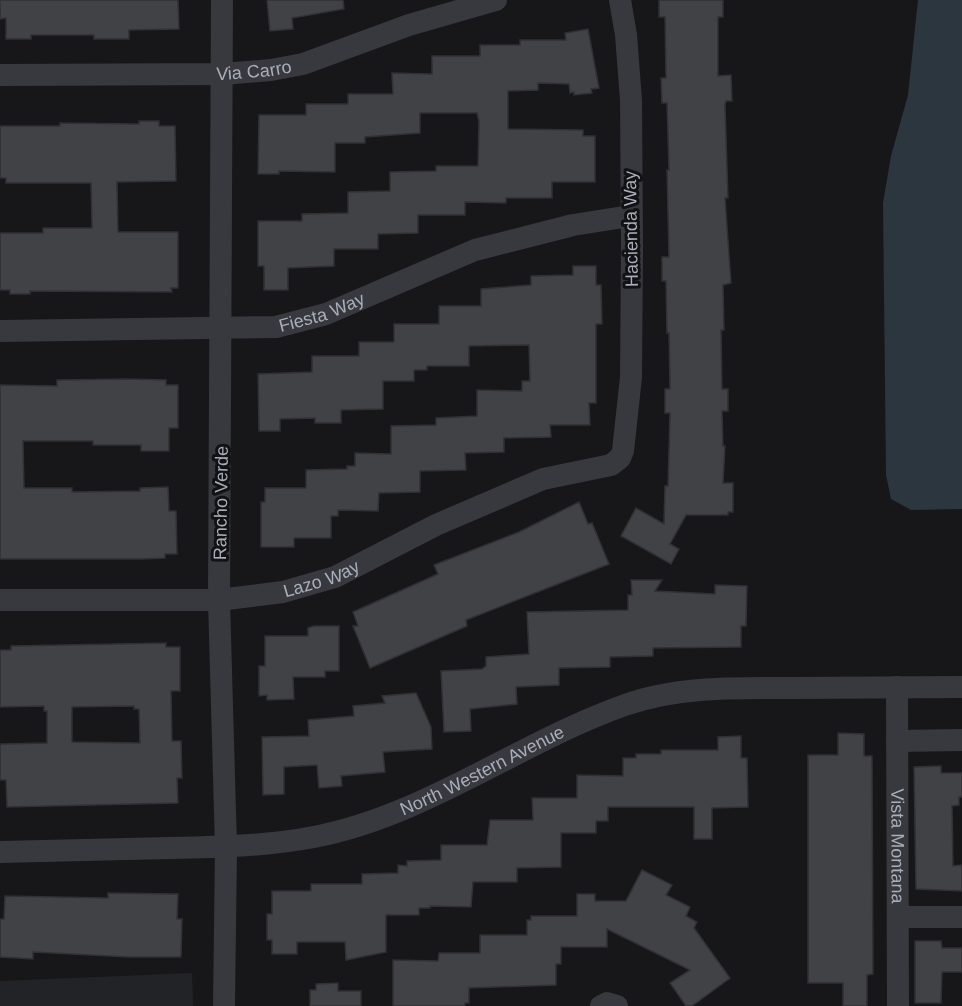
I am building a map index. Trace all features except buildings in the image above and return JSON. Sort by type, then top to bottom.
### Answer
[{"type":"street","name":"Rancho Verde","points":[[222,0],[220,330],[222,476],[219,600],[226,847],[224,1006]]},
{"type":"street","name":"Via Carro","points":[[0,75],[223,74],[303,64],[409,25],[496,0]]},
{"type":"street","name":"Hacienda Way","points":[[620,0],[626,35],[631,100],[631,377],[620,458]]},
{"type":"street","name":"Fiesta Way","points":[[0,331],[220,330],[276,327],[326,314],[475,250],[573,225],[630,216]]},
{"type":"street","name":"Lazo Way","points":[[0,600],[219,600],[283,592],[335,577],[436,525],[543,479],[611,465],[620,458]]},
{"type":"street","name":"Vista Montana","points":[[897,687],[898,1006]]},
{"type":"street","name":"North Western Avenue","points":[[0,852],[226,847],[313,838],[372,822],[440,793],[532,746],[625,705],[657,696],[737,689],[962,687]]},
{"type":"street","points":[[897,741],[962,740]]},
{"type":"street","points":[[898,917],[962,917]]},
{"type":"street","points":[[600,1006],[607,1003],[617,1006]]},
{"type":"shaded area","points":[[918,0],[962,0],[962,509],[911,510],[891,499],[886,475],[883,203],[891,156],[908,95]]},
{"type":"shaded area","points":[[192,973],[193,1006],[0,1006],[0,981]]}]
